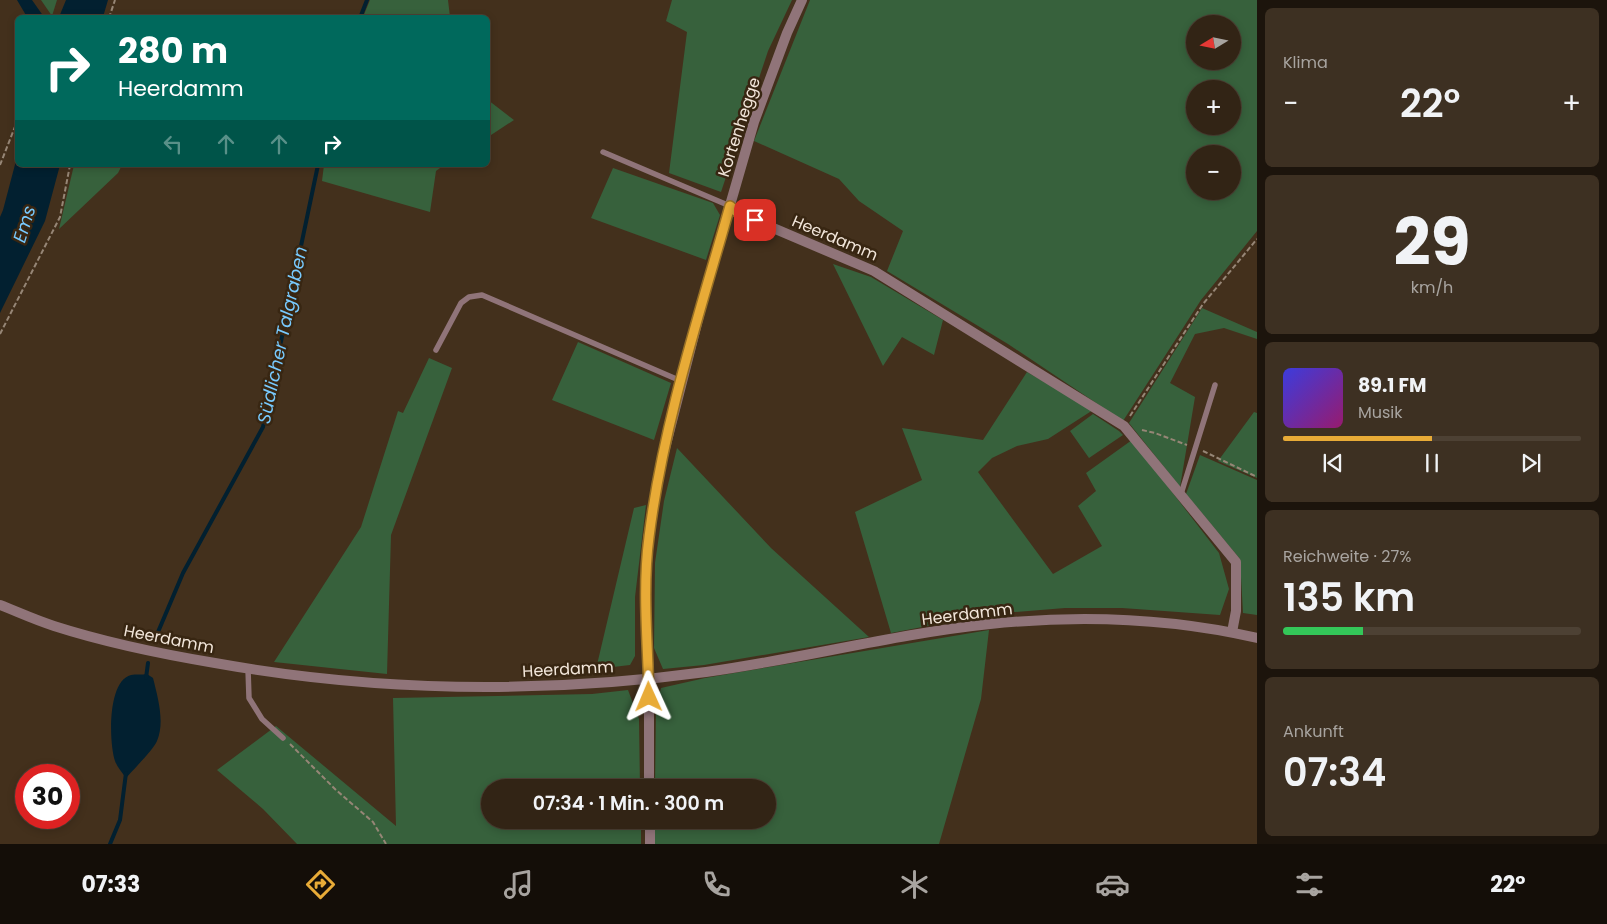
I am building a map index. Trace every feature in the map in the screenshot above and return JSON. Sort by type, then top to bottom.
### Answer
[{"type":"street","name":"Kortenhegge","points":[[649,779],[645,598],[648,539],[660,468],[681,381],[754,122],[787,33],[802,0]]},
{"type":"street","name":"Heerdamm","points":[[730,206],[738,213],[874,271],[953,318],[1124,426],[1236,562],[1236,611],[1232,632]]},
{"type":"street","name":"Heerdamm","points":[[0,605],[52,625],[118,644],[248,669],[342,682],[447,688],[591,684],[648,679],[707,672],[991,624],[1066,620],[1121,620],[1196,626],[1257,638]]},
{"type":"street","points":[[650,829],[650,844]]},
{"type":"lane","points":[[603,152],[730,206]]},
{"type":"lane","points":[[436,350],[461,303],[469,297],[482,295],[681,381]]},
{"type":"lane","points":[[1181,494],[1215,385]]},
{"type":"lane","points":[[248,669],[249,698],[262,719],[283,738]]},
{"type":"path","points":[[110,15],[115,0]]},
{"type":"path","points":[[0,165],[15,128]]},
{"type":"path","points":[[0,334],[60,217],[70,167]]},
{"type":"path","points":[[1124,426],[1203,304],[1257,239]]},
{"type":"path","points":[[283,738],[336,790],[373,822],[386,844]]},
{"type":"green space","points":[[41,0],[57,0],[51,15]]},
{"type":"green space","points":[[370,0],[448,0],[450,15],[364,15]]},
{"type":"green space","points":[[672,0],[792,0],[768,51],[721,192],[669,173],[687,32],[666,21]]},
{"type":"green space","points":[[810,0],[1257,0],[1257,231],[1201,300],[1123,421],[1008,344],[887,271],[903,231],[859,201],[839,179],[754,141]]},
{"type":"green space","points":[[490,102],[514,120],[490,136]]},
{"type":"green space","points":[[74,167],[121,167],[118,173],[59,229]]},
{"type":"green space","points":[[324,167],[441,167],[436,171],[430,212],[322,181]]},
{"type":"green space","points":[[613,168],[713,203],[720,215],[706,260],[591,218]]},
{"type":"green space","points":[[833,264],[871,277],[943,320],[934,355],[902,337],[883,366]]},
{"type":"green space","points":[[1202,308],[1257,332],[1257,339],[1224,328],[1195,334],[1170,383],[1195,397],[1180,487],[1129,423]]},
{"type":"green space","points":[[578,342],[671,383],[654,440],[552,400]]},
{"type":"green space","points":[[429,358],[452,368],[391,535],[387,674],[274,662],[361,527],[398,411],[403,413]]},
{"type":"green space","points":[[1027,372],[1093,410],[1048,439],[1017,446],[992,458],[978,472],[1053,574],[1102,546],[1078,506],[1096,491],[1086,473],[1132,440],[1219,553],[1229,589],[1220,615],[1122,608],[1065,608],[990,614],[891,633],[855,512],[922,480],[902,428],[983,440]]},
{"type":"green space","points":[[1254,412],[1257,413],[1257,478],[1218,461]]},
{"type":"green space","points":[[1093,414],[1123,435],[1089,458],[1070,431]]},
{"type":"green space","points":[[677,448],[771,548],[869,637],[704,665],[663,669],[654,648],[655,563],[664,501]]},
{"type":"green space","points":[[1200,455],[1257,480],[1257,615],[1243,613],[1240,559],[1186,494]]},
{"type":"green space","points":[[646,505],[635,597],[635,656],[630,665],[596,669],[634,508]]},
{"type":"green space","points":[[989,630],[981,699],[939,844],[655,844],[655,829],[776,829],[776,779],[655,779],[656,708],[661,688],[705,678]]},
{"type":"green space","points":[[628,690],[639,719],[640,779],[481,779],[481,829],[641,829],[641,844],[297,844],[263,809],[217,770],[276,726],[396,826],[393,698],[592,694]]},
{"type":"water","points":[[17,0],[32,0],[43,15],[26,15]]},
{"type":"water","points":[[66,0],[108,0],[104,15],[60,15]]},
{"type":"water","name":"Ems","points":[[15,165],[15,167],[59,167],[45,221],[0,313],[0,217]]},
{"type":"water","points":[[147,674],[153,678],[159,702],[161,718],[159,734],[157,741],[151,749],[126,778],[116,763],[113,752],[111,727],[114,700],[123,680],[131,675]]},
{"type":"waterway","name":"Südlicher Talgraben","points":[[361,15],[367,0]]},
{"type":"waterway","name":"Südlicher Talgraben","points":[[158,632],[183,573],[263,427],[318,167]]},
{"type":"waterway","name":"Südlicher Talgraben","points":[[146,678],[148,663]]},
{"type":"waterway","name":"Südlicher Talgraben","points":[[110,844],[120,820],[126,773]]},
{"type":"route","points":[[649,697],[645,598],[648,539],[660,468],[681,381],[730,206],[738,213],[755,220]]}]
